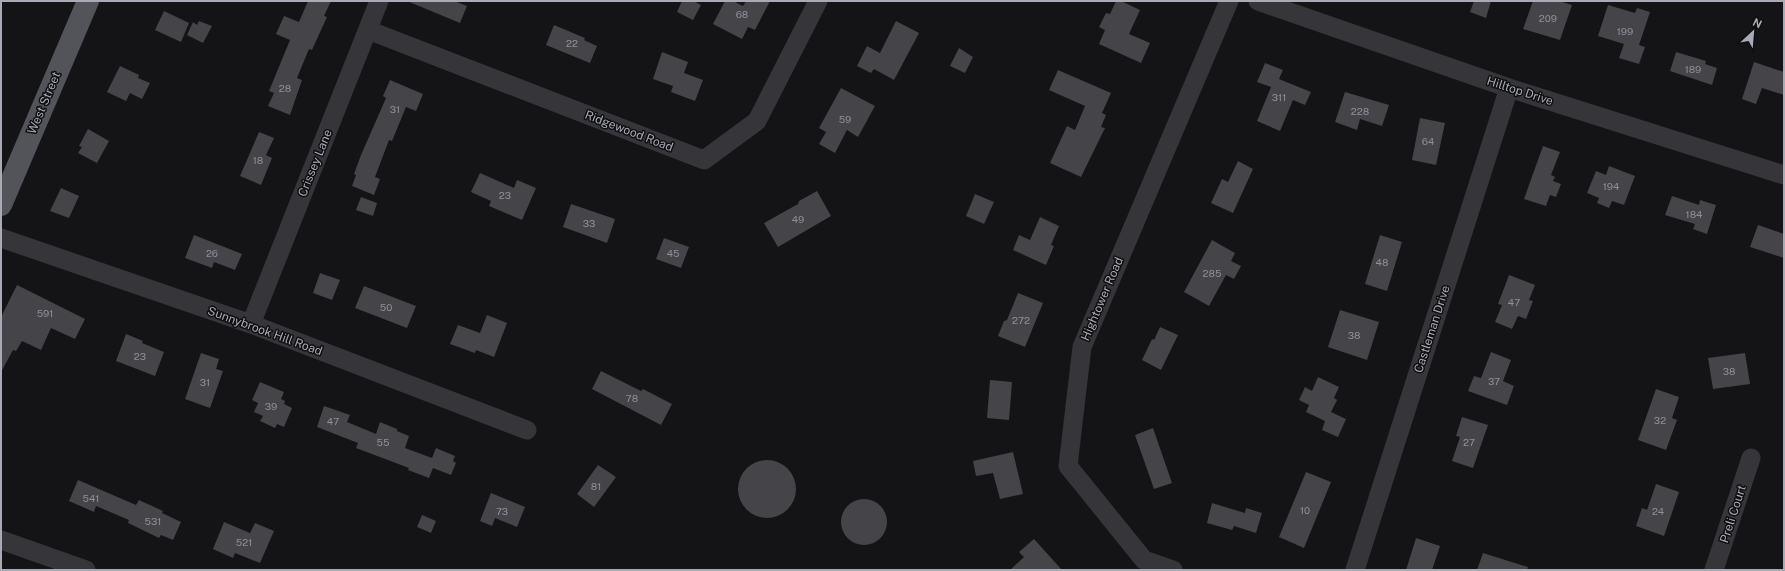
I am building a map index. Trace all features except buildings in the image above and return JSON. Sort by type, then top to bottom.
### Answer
[{"type":"main road","name":"West Street","points":[[1,205],[88,1]]},
{"type":"street","name":"Crissey Lane","points":[[251,324],[379,1]]},
{"type":"street","name":"Ridgewood Road","points":[[368,30],[704,160],[757,121],[818,1]]},
{"type":"street","name":"Hightower Road","points":[[1173,570],[1144,560],[1068,466],[1082,347],[1229,1]]},
{"type":"street","name":"Hilltop Drive","points":[[1258,1],[1510,88],[1784,175]]},
{"type":"street","name":"Castleman Drive","points":[[1355,570],[1510,88]]},
{"type":"street","name":"Sunnybrook Hill Road","points":[[1,238],[251,324],[527,430]]},
{"type":"street","name":"Preli Court","points":[[1714,570],[1751,458]]},
{"type":"street","points":[[1,540],[86,570]]}]
